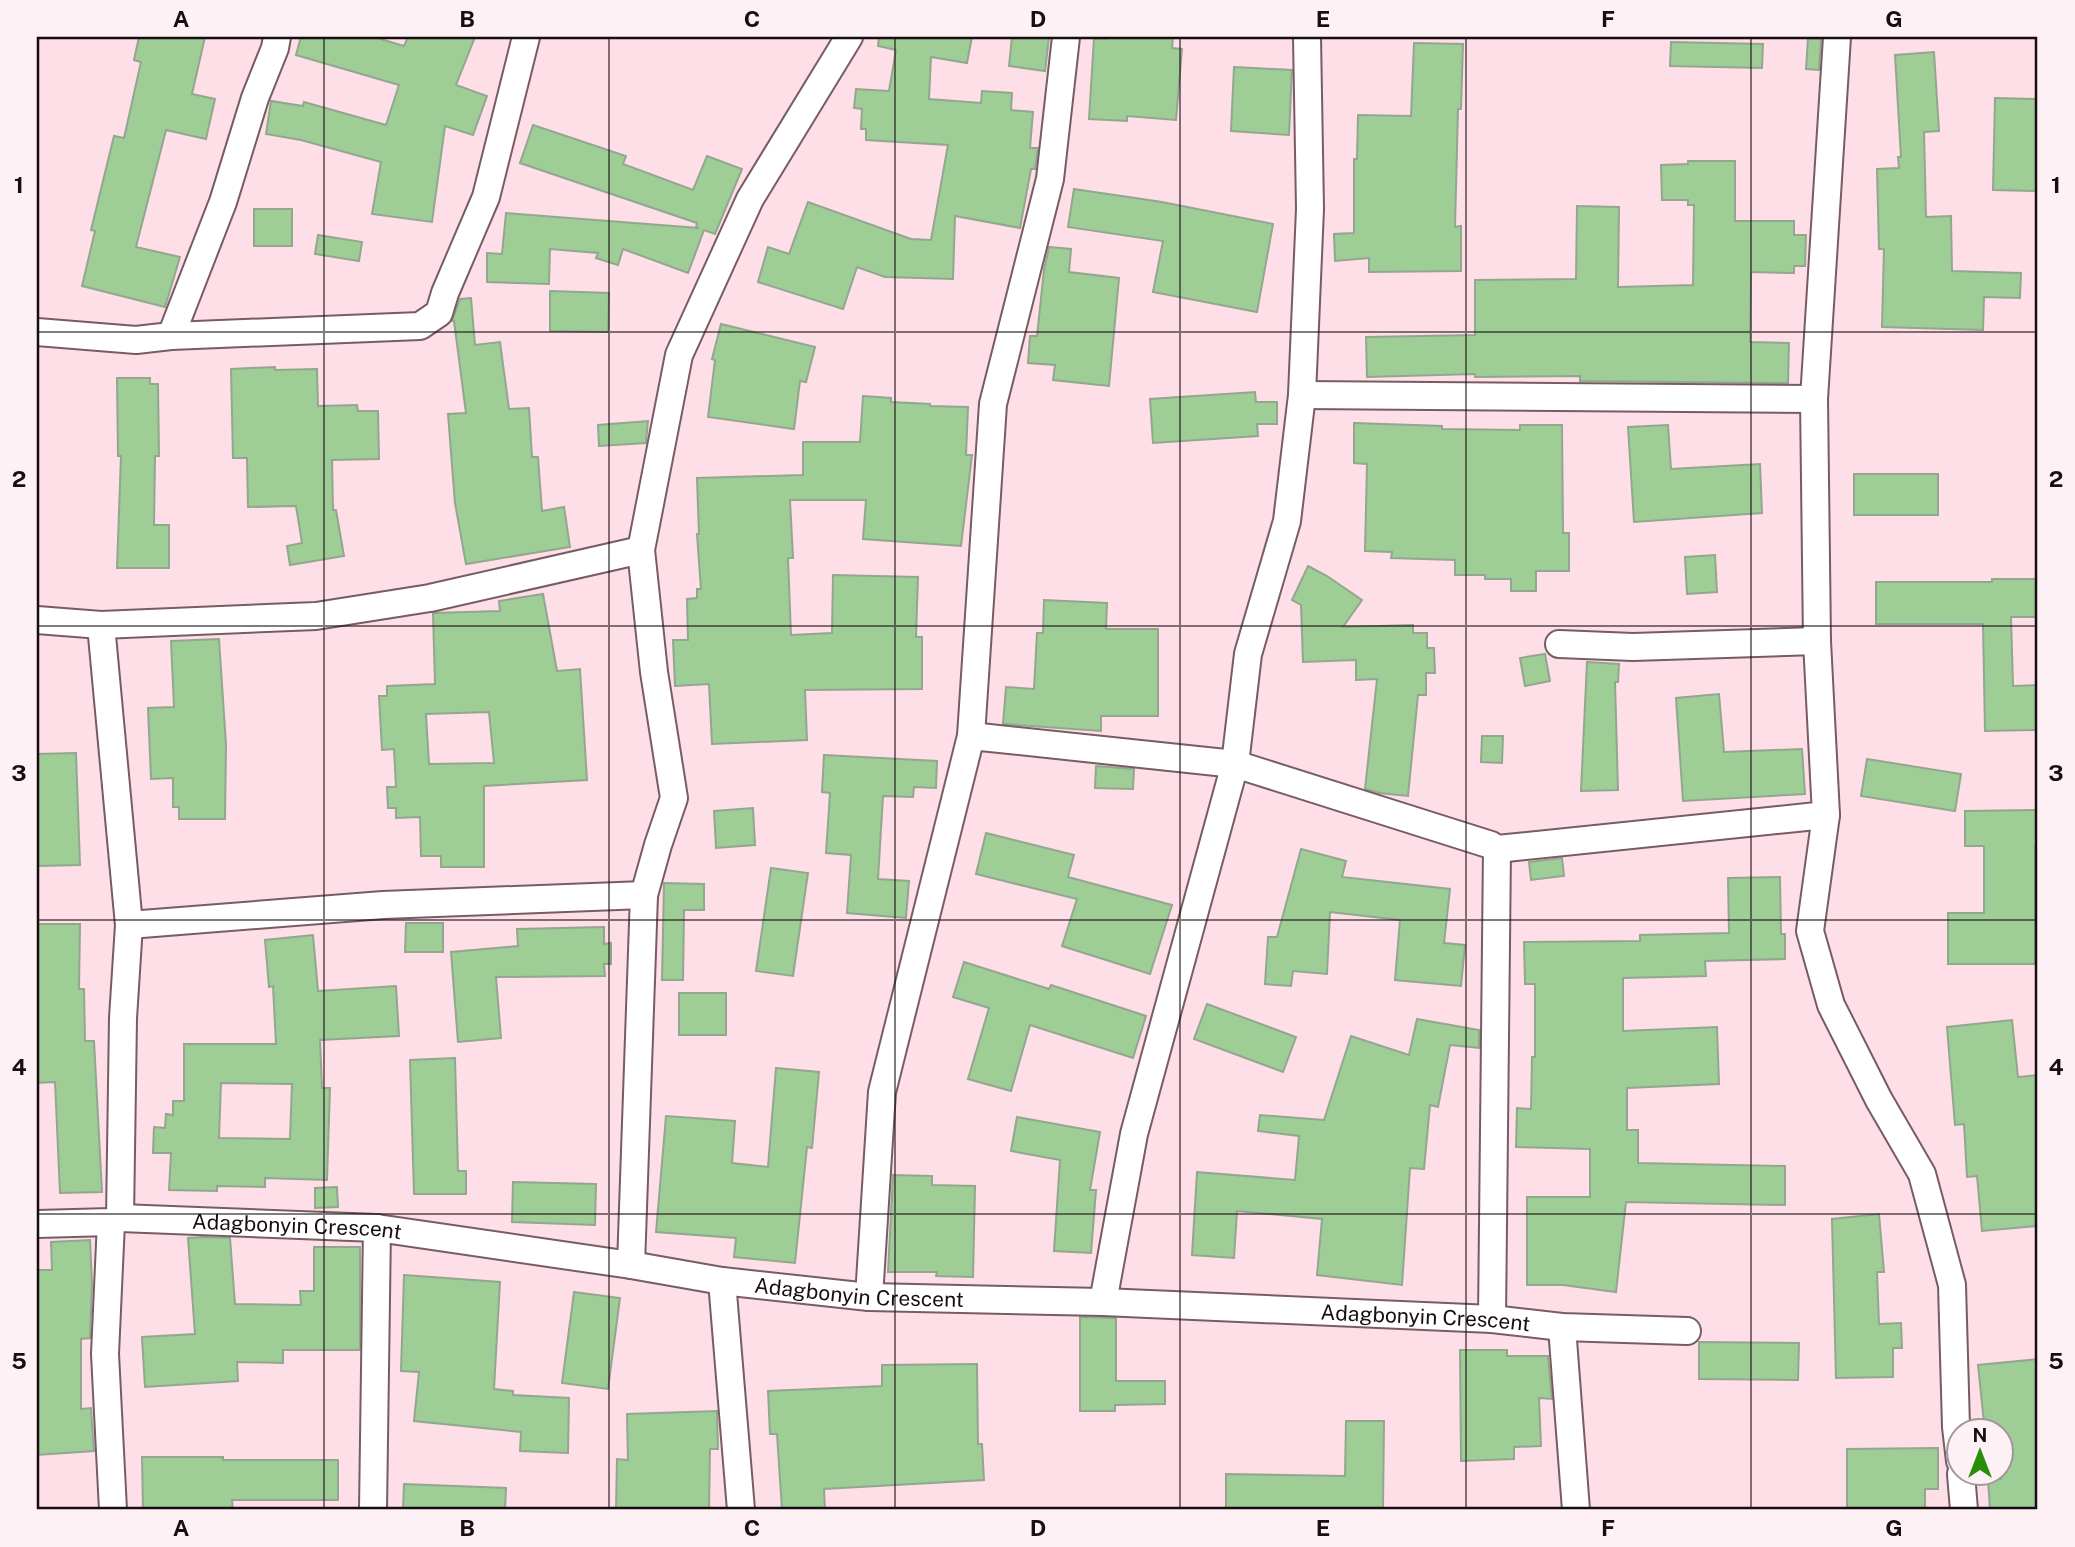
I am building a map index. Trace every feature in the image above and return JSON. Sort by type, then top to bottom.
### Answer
[{"type":"street","points":[[171,336],[223,202],[277,37]]},
{"type":"street","points":[[37,332],[136,340],[171,336],[420,326],[439,313],[486,197],[526,37]]},
{"type":"street","points":[[631,1265],[644,895],[657,845],[674,799],[654,672],[641,550],[679,355],[750,199],[849,37]]},
{"type":"street","points":[[869,1297],[882,1092],[971,736],[993,404],[1050,179],[1066,37]]},
{"type":"street","points":[[1102,1302],[1134,1134],[1235,764],[1248,654],[1287,520],[1302,395],[1310,209],[1307,37]]},
{"type":"street","points":[[1837,37],[1814,399],[1817,641],[1826,815],[1810,931],[1831,1005],[1879,1100],[1922,1174],[1952,1285],[1956,1418]]},
{"type":"street","points":[[1302,395],[1814,399]]},
{"type":"street","points":[[37,621],[101,625],[316,616],[430,598],[641,550]]},
{"type":"street","points":[[101,625],[129,925],[116,1220],[104,1354],[113,1510]]},
{"type":"street","points":[[1559,644],[1633,647],[1817,641]]},
{"type":"street","points":[[971,736],[1235,764],[1497,849],[1826,815]]},
{"type":"street","points":[[1492,1318],[1497,849]]},
{"type":"street","points":[[129,925],[383,905],[644,895]]},
{"type":"street","name":"Adagbonyin Crescent","points":[[37,1224],[116,1220],[377,1228],[631,1265],[722,1282],[869,1297],[1102,1302],[1492,1318],[1562,1327],[1687,1331]]},
{"type":"street","points":[[373,1510],[377,1228]]},
{"type":"street","points":[[722,1282],[741,1510]]},
{"type":"street","points":[[1562,1327],[1576,1510]]},
{"type":"street","points":[[1962,1488],[1964,1510]]},
{"type":"building","points":[[139,37],[205,37],[192,94],[215,99],[206,139],[166,130],[136,247],[180,257],[165,307],[82,286],[95,231],[91,230],[114,136],[124,138],[141,62],[134,60]]},
{"type":"building","points":[[301,37],[374,37],[404,46],[408,37],[475,37],[456,85],[487,96],[473,135],[445,126],[432,222],[372,214],[381,162],[301,140],[266,134],[271,101],[303,106],[304,102],[386,125],[399,85],[296,55]]},
{"type":"building","points":[[879,37],[972,37],[967,63],[931,57],[929,99],[981,103],[982,91],[1012,93],[1011,110],[1033,112],[1030,148],[1038,148],[1035,169],[1031,169],[1020,228],[955,216],[953,279],[885,277],[857,267],[843,309],[758,282],[768,247],[789,254],[808,202],[911,239],[931,240],[948,145],[866,140],[866,129],[861,129],[862,109],[854,108],[856,89],[889,91],[896,50],[878,46]]},
{"type":"building","points":[[1012,37],[1049,37],[1045,71],[1009,66]]},
{"type":"building","points":[[1173,37],[1172,48],[1182,49],[1176,120],[1127,116],[1127,121],[1089,119],[1094,38]]},
{"type":"building","points":[[1808,38],[1821,39],[1819,70],[1806,69]]},
{"type":"building","points":[[1671,42],[1763,44],[1762,68],[1670,66]]},
{"type":"building","points":[[1414,43],[1463,44],[1461,109],[1458,109],[1455,227],[1461,226],[1461,271],[1369,272],[1369,258],[1335,261],[1334,234],[1354,233],[1354,159],[1357,159],[1358,115],[1411,116]]},
{"type":"building","points":[[1934,52],[1939,131],[1924,132],[1926,217],[1951,216],[1952,271],[2021,273],[2020,298],[1984,297],[1983,330],[1882,327],[1884,249],[1879,249],[1877,169],[1899,168],[1898,157],[1901,157],[1895,55]]},
{"type":"building","points":[[1234,67],[1292,70],[1289,135],[1231,131]]},
{"type":"building","points":[[1995,98],[2038,99],[2038,191],[1993,190]]},
{"type":"building","points":[[533,125],[626,156],[623,164],[693,190],[707,156],[742,169],[715,234],[704,230],[688,273],[623,249],[618,265],[596,258],[598,253],[550,249],[549,284],[487,282],[487,253],[502,254],[506,213],[699,228],[696,227],[697,223],[520,163]]},
{"type":"building","points":[[1688,161],[1735,161],[1735,221],[1794,221],[1794,235],[1806,235],[1805,266],[1794,266],[1794,273],[1751,272],[1750,342],[1789,343],[1788,383],[1580,381],[1580,376],[1475,377],[1475,374],[1367,377],[1366,337],[1475,335],[1475,280],[1576,279],[1577,206],[1619,207],[1618,287],[1693,285],[1694,205],[1688,205],[1688,200],[1662,200],[1661,165],[1688,164]]},
{"type":"building","points":[[1074,189],[1162,202],[1273,224],[1257,312],[1153,292],[1163,241],[1068,227]]},
{"type":"building","points":[[254,209],[292,209],[292,246],[254,246]]},
{"type":"building","points":[[318,235],[362,242],[359,261],[315,254]]},
{"type":"building","points":[[1049,247],[1071,249],[1069,272],[1119,278],[1109,386],[1053,380],[1055,365],[1028,363],[1030,336],[1037,336]]},
{"type":"building","points":[[550,291],[609,293],[608,332],[550,331]]},
{"type":"building","points":[[471,298],[475,345],[500,342],[509,409],[529,408],[532,457],[538,457],[542,511],[564,507],[570,547],[466,564],[455,503],[448,414],[466,413],[452,321],[460,299]]},
{"type":"building","points":[[721,324],[815,347],[806,382],[800,381],[794,429],[708,417],[715,360],[712,359]]},
{"type":"building","points":[[275,367],[275,370],[317,369],[318,406],[357,405],[358,411],[378,411],[379,459],[332,460],[333,510],[336,510],[344,556],[290,565],[287,546],[302,543],[296,506],[248,507],[247,458],[233,458],[231,369]]},
{"type":"building","points":[[117,378],[150,378],[150,384],[158,384],[159,456],[155,456],[154,525],[169,525],[169,568],[117,568],[121,456],[118,456]]},
{"type":"building","points":[[1255,392],[1256,402],[1277,402],[1277,424],[1257,424],[1258,436],[1153,443],[1150,399]]},
{"type":"building","points":[[863,396],[891,398],[891,402],[968,407],[966,455],[972,455],[961,546],[863,539],[866,500],[790,500],[793,558],[788,558],[791,635],[832,633],[833,575],[918,577],[916,637],[922,637],[922,689],[805,690],[807,740],[712,744],[709,684],[675,686],[673,640],[688,640],[687,599],[697,598],[697,589],[701,589],[697,478],[803,475],[803,442],[860,442]]},
{"type":"building","points":[[648,421],[646,443],[599,446],[598,425]]},
{"type":"building","points":[[1354,423],[1442,426],[1442,429],[1520,430],[1520,425],[1562,425],[1563,533],[1569,533],[1569,571],[1536,571],[1536,591],[1511,591],[1511,579],[1485,579],[1485,575],[1455,575],[1455,560],[1391,558],[1392,552],[1365,551],[1367,464],[1354,463]]},
{"type":"building","points":[[1668,425],[1671,469],[1760,464],[1762,513],[1634,522],[1628,427]]},
{"type":"building","points":[[1854,474],[1938,474],[1938,515],[1854,515]]},
{"type":"building","points":[[1715,555],[1717,592],[1687,594],[1685,557]]},
{"type":"building","points":[[1308,566],[1362,600],[1343,627],[1413,625],[1413,633],[1427,633],[1427,648],[1434,648],[1435,673],[1426,673],[1426,695],[1418,695],[1408,796],[1365,789],[1377,679],[1356,680],[1356,660],[1303,662],[1301,605],[1292,600]]},
{"type":"building","points":[[1992,579],[2038,579],[2038,617],[2011,617],[2013,686],[2038,685],[2038,730],[1985,731],[1983,624],[1876,624],[1876,582],[1992,582]]},
{"type":"building","points":[[543,594],[557,671],[580,669],[587,780],[484,786],[484,867],[441,867],[441,856],[421,856],[420,817],[396,818],[396,808],[388,808],[387,787],[396,787],[394,749],[382,750],[379,696],[387,696],[387,686],[435,684],[433,613],[500,611],[499,601]],"holes":[[[489,712],[494,763],[429,764],[426,714]]]},
{"type":"building","points":[[1044,600],[1107,603],[1106,629],[1158,629],[1158,716],[1101,716],[1101,731],[1003,724],[1006,687],[1034,689],[1037,633],[1043,633]]},
{"type":"building","points":[[219,639],[226,745],[225,819],[179,819],[179,807],[173,807],[173,778],[151,779],[148,708],[174,707],[171,641]]},
{"type":"building","points":[[1545,654],[1550,681],[1525,686],[1520,658]]},
{"type":"building","points":[[1587,662],[1619,664],[1618,682],[1615,682],[1618,790],[1581,791]]},
{"type":"building","points":[[1719,694],[1724,752],[1802,749],[1805,794],[1683,801],[1676,698]]},
{"type":"building","points":[[1482,736],[1503,736],[1502,763],[1481,762]]},
{"type":"building","points":[[76,753],[80,865],[37,866],[37,754]]},
{"type":"building","points":[[824,755],[937,761],[936,788],[914,787],[913,797],[883,796],[878,879],[909,881],[906,918],[847,913],[851,855],[826,853],[830,793],[822,792]]},
{"type":"building","points":[[1867,759],[1961,774],[1955,811],[1861,796]]},
{"type":"building","points":[[1096,766],[1134,769],[1133,789],[1095,788]]},
{"type":"building","points":[[753,808],[755,845],[716,848],[714,811]]},
{"type":"building","points":[[2038,810],[2038,845],[2035,845],[2035,964],[1948,964],[1948,913],[1984,913],[1984,846],[1965,846],[1965,811]]},
{"type":"building","points":[[986,833],[1074,855],[1068,877],[1172,905],[1150,974],[1062,946],[1077,899],[976,874]]},
{"type":"building","points":[[1301,849],[1346,861],[1342,877],[1450,889],[1444,943],[1465,945],[1461,986],[1395,980],[1400,920],[1330,912],[1327,974],[1293,971],[1291,986],[1265,984],[1268,937],[1277,937]]},
{"type":"building","points":[[1562,858],[1564,876],[1531,880],[1529,862]]},
{"type":"building","points":[[771,868],[808,873],[793,976],[756,971]]},
{"type":"building","points":[[1780,877],[1781,934],[1785,934],[1785,959],[1705,961],[1706,976],[1623,978],[1623,1031],[1717,1027],[1719,1084],[1627,1088],[1627,1130],[1638,1130],[1638,1163],[1785,1166],[1785,1205],[1626,1202],[1616,1292],[1563,1285],[1527,1285],[1527,1197],[1590,1197],[1590,1149],[1516,1147],[1517,1108],[1531,1109],[1532,1057],[1535,1057],[1535,984],[1525,984],[1524,942],[1640,941],[1640,935],[1729,933],[1728,878]]},
{"type":"building","points":[[664,883],[704,884],[704,910],[684,910],[683,980],[662,980]]},
{"type":"building","points":[[406,923],[443,923],[443,952],[405,952]]},
{"type":"building","points":[[37,924],[80,924],[79,989],[84,989],[85,1041],[94,1041],[102,1192],[60,1193],[55,1082],[37,1083]]},
{"type":"building","points":[[604,927],[604,944],[611,943],[611,964],[604,964],[605,976],[496,977],[501,1038],[458,1042],[451,952],[518,946],[517,929]]},
{"type":"building","points":[[313,935],[318,991],[396,986],[399,1036],[320,1040],[322,1088],[330,1088],[327,1180],[265,1178],[265,1187],[217,1186],[217,1191],[169,1190],[171,1153],[153,1153],[154,1127],[165,1128],[166,1114],[173,1115],[173,1101],[184,1101],[184,1044],[276,1044],[273,986],[269,987],[265,940]],"holes":[[[221,1083],[292,1084],[290,1139],[219,1138]]]},
{"type":"building","points":[[964,962],[1049,989],[1051,985],[1146,1016],[1133,1058],[1030,1025],[1011,1091],[968,1079],[989,1008],[953,997]]},
{"type":"building","points":[[679,993],[726,993],[726,1035],[679,1035]]},
{"type":"building","points":[[1207,1004],[1296,1037],[1283,1072],[1194,1039]]},
{"type":"building","points":[[1417,1019],[1479,1030],[1479,1048],[1450,1045],[1438,1107],[1430,1105],[1424,1169],[1410,1168],[1402,1285],[1317,1275],[1322,1219],[1237,1211],[1234,1258],[1192,1255],[1197,1172],[1295,1180],[1299,1136],[1258,1131],[1260,1115],[1324,1120],[1351,1036],[1409,1055]]},
{"type":"building","points":[[2012,1020],[2018,1077],[2038,1075],[2038,1226],[1982,1231],[1977,1176],[1967,1177],[1964,1124],[1955,1125],[1947,1027]]},
{"type":"building","points":[[455,1058],[458,1171],[466,1171],[466,1194],[414,1194],[410,1060]]},
{"type":"building","points":[[776,1068],[819,1072],[812,1148],[807,1147],[795,1263],[734,1257],[736,1238],[656,1232],[666,1116],[735,1121],[732,1163],[768,1167]]},
{"type":"building","points":[[1017,1117],[1100,1132],[1090,1190],[1096,1190],[1091,1253],[1054,1251],[1060,1160],[1011,1151]]},
{"type":"building","points":[[893,1175],[932,1176],[932,1185],[975,1186],[973,1277],[936,1276],[937,1272],[888,1272]]},
{"type":"building","points":[[513,1182],[596,1184],[595,1225],[512,1222]]},
{"type":"building","points":[[337,1187],[338,1207],[315,1208],[315,1188]]},
{"type":"building","points":[[1879,1214],[1884,1272],[1877,1272],[1879,1324],[1901,1323],[1902,1348],[1893,1348],[1893,1377],[1836,1378],[1832,1219]]},
{"type":"building","points":[[188,1238],[230,1238],[235,1304],[301,1305],[300,1291],[314,1291],[314,1247],[360,1247],[360,1350],[283,1350],[283,1363],[237,1362],[238,1381],[145,1387],[142,1337],[195,1334]]},
{"type":"building","points":[[90,1240],[90,1338],[81,1339],[81,1409],[91,1408],[94,1451],[37,1455],[37,1270],[52,1270],[51,1242]]},
{"type":"building","points":[[404,1275],[500,1282],[494,1389],[513,1391],[513,1395],[569,1398],[568,1453],[520,1451],[521,1432],[414,1421],[419,1372],[401,1371]]},
{"type":"building","points":[[574,1292],[620,1298],[608,1389],[562,1383]]},
{"type":"building","points":[[1080,1317],[1116,1318],[1116,1381],[1165,1381],[1165,1404],[1115,1405],[1115,1411],[1080,1411]]},
{"type":"building","points":[[1699,1342],[1799,1343],[1798,1380],[1699,1379]]},
{"type":"building","points":[[1460,1350],[1507,1350],[1507,1356],[1548,1356],[1552,1399],[1539,1398],[1541,1446],[1514,1447],[1514,1459],[1461,1461]]},
{"type":"building","points":[[2038,1359],[2038,1510],[1990,1510],[1989,1488],[2016,1488],[2016,1418],[1984,1418],[1978,1365]]},
{"type":"building","points":[[977,1364],[978,1444],[982,1444],[984,1480],[824,1489],[825,1510],[782,1510],[777,1434],[770,1434],[768,1391],[882,1386],[882,1365]]},
{"type":"building","points":[[717,1411],[718,1449],[710,1449],[709,1510],[616,1510],[617,1459],[628,1460],[627,1414]]},
{"type":"building","points":[[1346,1421],[1384,1421],[1383,1510],[1226,1510],[1226,1474],[1345,1476]]},
{"type":"building","points":[[1938,1448],[1938,1489],[1925,1489],[1925,1510],[1847,1510],[1847,1449]]},
{"type":"building","points":[[142,1457],[338,1460],[338,1500],[232,1500],[233,1510],[143,1510]]},
{"type":"building","points":[[404,1484],[506,1488],[505,1510],[403,1510]]}]
